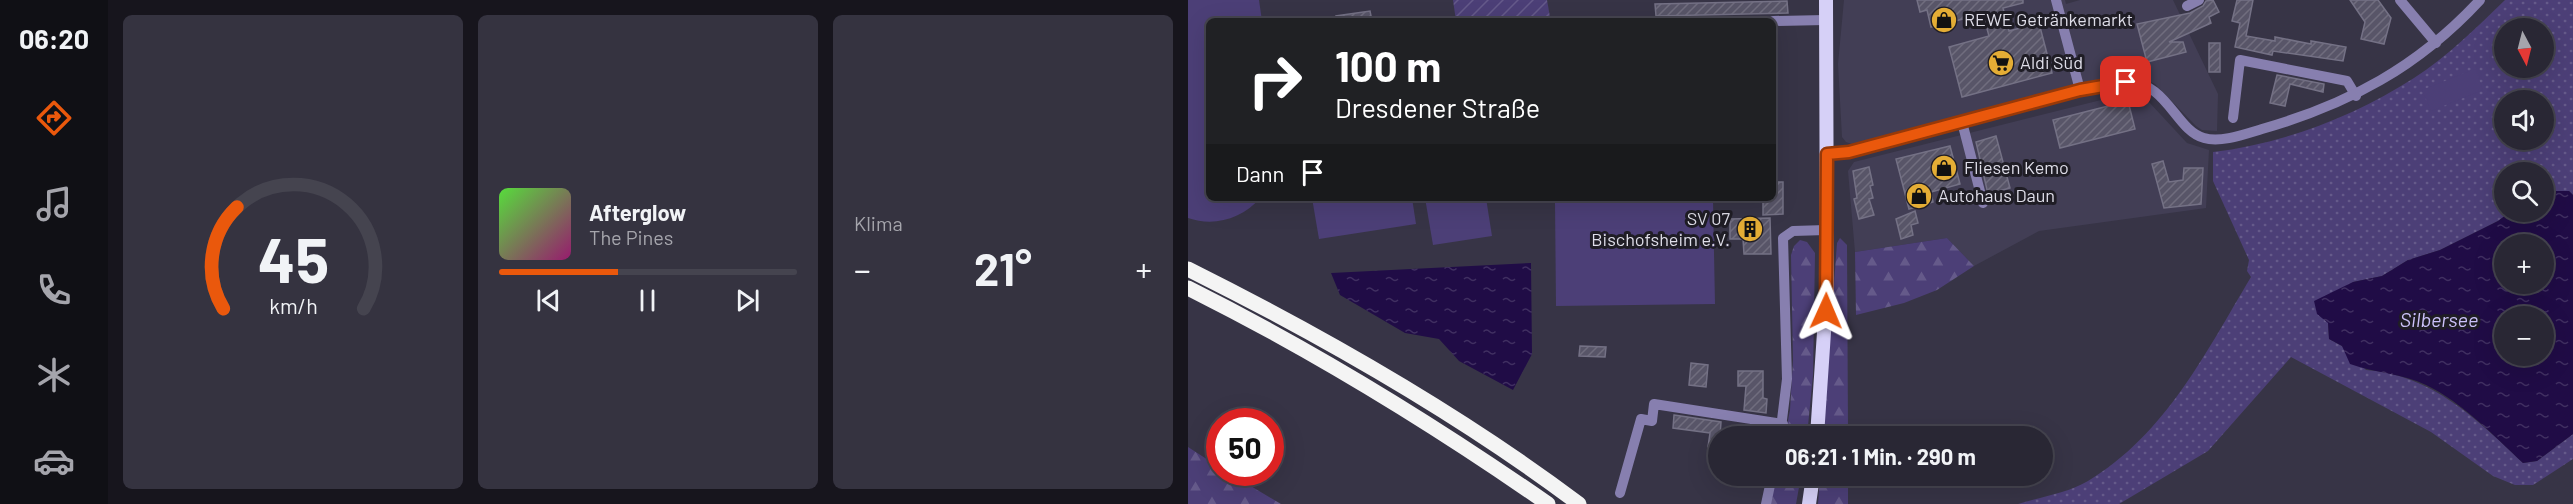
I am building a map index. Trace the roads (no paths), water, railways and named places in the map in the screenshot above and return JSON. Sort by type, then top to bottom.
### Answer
[{"type":"highway","points":[[1188,269],[1364,364],[1502,449],[1579,504]]},
{"type":"highway","points":[[1188,288],[1252,320],[1352,377],[1548,504]]},
{"type":"main road","points":[[1818,426],[1825,334],[1826,0]]},
{"type":"main road","points":[[1809,504],[1812,486]]},
{"type":"street","points":[[2056,0],[2080,90]]},
{"type":"street","points":[[2187,6],[2199,0]]},
{"type":"street","points":[[2400,0],[2436,43]]},
{"type":"street","points":[[1827,154],[1849,152],[2080,90],[2126,82],[2144,85],[2172,108],[2191,130],[2206,139],[2246,134],[2328,108],[2382,82],[2436,43],[2480,0]]},
{"type":"street","points":[[1776,21],[1825,20]]},
{"type":"street","points":[[2233,118],[2240,60],[2347,81],[2356,96]]},
{"type":"street","points":[[1962,122],[1983,203]]},
{"type":"street","points":[[1620,493],[1641,419],[1652,421],[1654,404],[1783,424],[1787,379],[1784,238],[1793,231],[1826,230]]},
{"type":"street","points":[[1766,504],[1770,486]]},
{"type":"water","name":"Silbersee","points":[[2554,191],[2569,191],[2573,195],[2573,434],[2537,461],[2523,463],[2477,420],[2440,392],[2407,378],[2350,364],[2342,346],[2329,339],[2328,323],[2317,314],[2314,301],[2353,282],[2382,276],[2408,260],[2440,250],[2496,222],[2554,222]]},
{"type":"water","points":[[1531,263],[1532,354],[1513,390],[1459,361],[1439,339],[1405,333],[1340,295],[1331,273]]},
{"type":"place","name":"REWE Getränkemarkt","points":[[1944,20]]},
{"type":"place","name":"Aldi Süd","points":[[2001,63]]},
{"type":"place","name":"Fliesen Kemo","points":[[1944,168]]},
{"type":"place","name":"Autohaus Daun","points":[[1919,196]]},
{"type":"place","name":"SV 07 Bischofsheim e.V.","points":[[1750,229]]}]
